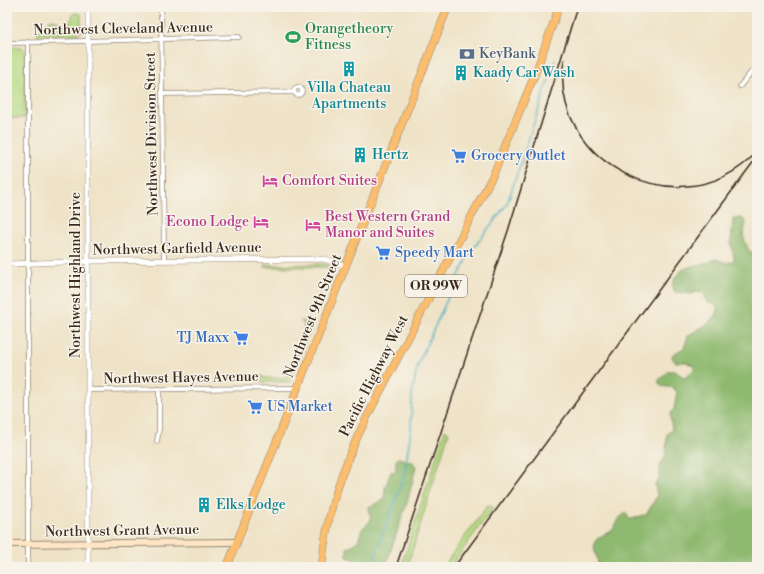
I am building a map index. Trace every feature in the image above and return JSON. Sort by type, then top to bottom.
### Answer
[{"type":"main road","name":"Northwest 9th Street","points":[[227,567],[448,7]]},
{"type":"main road","name":"Pacific Highway West","points":[[322,567],[329,514],[346,461],[366,419],[494,173],[536,74],[559,7]]},
{"type":"main road","name":"Northwest Grant Avenue","points":[[7,544],[237,542]]},
{"type":"street","name":"Northwest Highland Drive","points":[[88,7],[88,567]]},
{"type":"street","name":"Northwest Division Street","points":[[161,7],[164,260]]},
{"type":"street","name":"Northwest Cleveland Avenue","points":[[7,42],[239,37]]},
{"type":"street","points":[[28,42],[28,567]]},
{"type":"street","points":[[740,86],[757,65]]},
{"type":"street","points":[[162,94],[294,92]]},
{"type":"street","name":"Northwest Garfield Avenue","points":[[7,264],[164,260],[324,259],[347,266]]},
{"type":"street","name":"Northwest Hayes Avenue","points":[[88,390],[298,388]]},
{"type":"street","points":[[157,441],[159,429],[159,389]]},
{"type":"green space","points":[[74,13],[81,14],[81,33],[69,24]]},
{"type":"green space","points":[[51,19],[70,26],[79,35],[46,34],[37,36],[39,29]]},
{"type":"green space","points":[[7,47],[23,48],[25,51],[25,118],[7,118]]},
{"type":"green space","points":[[742,218],[746,223],[743,236],[749,251],[757,254],[757,567],[599,567],[594,544],[598,538],[613,530],[618,519],[626,513],[629,519],[646,515],[657,496],[655,484],[659,479],[660,466],[666,454],[667,434],[672,430],[670,414],[674,409],[677,393],[674,388],[661,386],[658,381],[668,371],[675,371],[685,378],[695,369],[695,366],[685,362],[675,362],[672,357],[673,354],[684,348],[688,336],[709,323],[718,311],[716,305],[707,302],[704,293],[698,291],[692,294],[675,292],[672,286],[675,278],[684,269],[715,259],[727,263],[733,261],[734,258],[731,243],[733,219]]},
{"type":"green space","points":[[326,264],[335,267],[334,270],[326,267],[264,267],[266,265]]},
{"type":"green space","points":[[300,321],[312,324],[290,382],[262,382],[262,375],[264,378],[286,378],[287,374],[290,375],[296,362],[293,360],[296,360],[303,342],[300,340],[304,340],[304,323]]},
{"type":"green space","points":[[445,430],[449,432],[407,567],[401,567]]},
{"type":"green space","points":[[398,458],[413,462],[416,467],[407,503],[385,567],[354,567],[356,560],[347,557],[347,548],[358,541],[362,529],[371,520],[369,507],[384,500],[385,487],[391,472],[396,471],[396,461]]},
{"type":"green space","points":[[488,505],[493,508],[450,567],[443,567]]},
{"type":"waterway","points":[[371,567],[404,476],[411,429],[412,393],[418,364],[450,293],[472,250],[507,204],[555,60]]},
{"type":"railway","points":[[396,567],[508,231],[577,7]]},
{"type":"railway","points":[[564,60],[565,97],[577,129],[598,155],[625,174],[657,185],[691,186],[724,176],[754,155]]},
{"type":"railway","points":[[454,567],[757,157]]},
{"type":"place","name":"Orangetheory Fitness","points":[[293,37]]},
{"type":"place","name":"KeyBank","points":[[467,54]]},
{"type":"place","name":"Villa Chateau Apartments","points":[[349,69]]},
{"type":"place","name":"Kaady Car Wash","points":[[461,73]]},
{"type":"place","name":"Hertz","points":[[360,155]]},
{"type":"place","name":"Grocery Outlet","points":[[459,156]]},
{"type":"place","name":"Comfort Suites","points":[[270,181]]},
{"type":"place","name":"Econo Lodge","points":[[261,222]]},
{"type":"place","name":"Best Western Grand Manor and Suites","points":[[313,225]]},
{"type":"place","name":"Speedy Mart","points":[[383,253]]},
{"type":"place","name":"TJ Maxx","points":[[241,338]]},
{"type":"place","name":"US Market","points":[[255,407]]},
{"type":"place","name":"Elks Lodge","points":[[204,505]]}]
